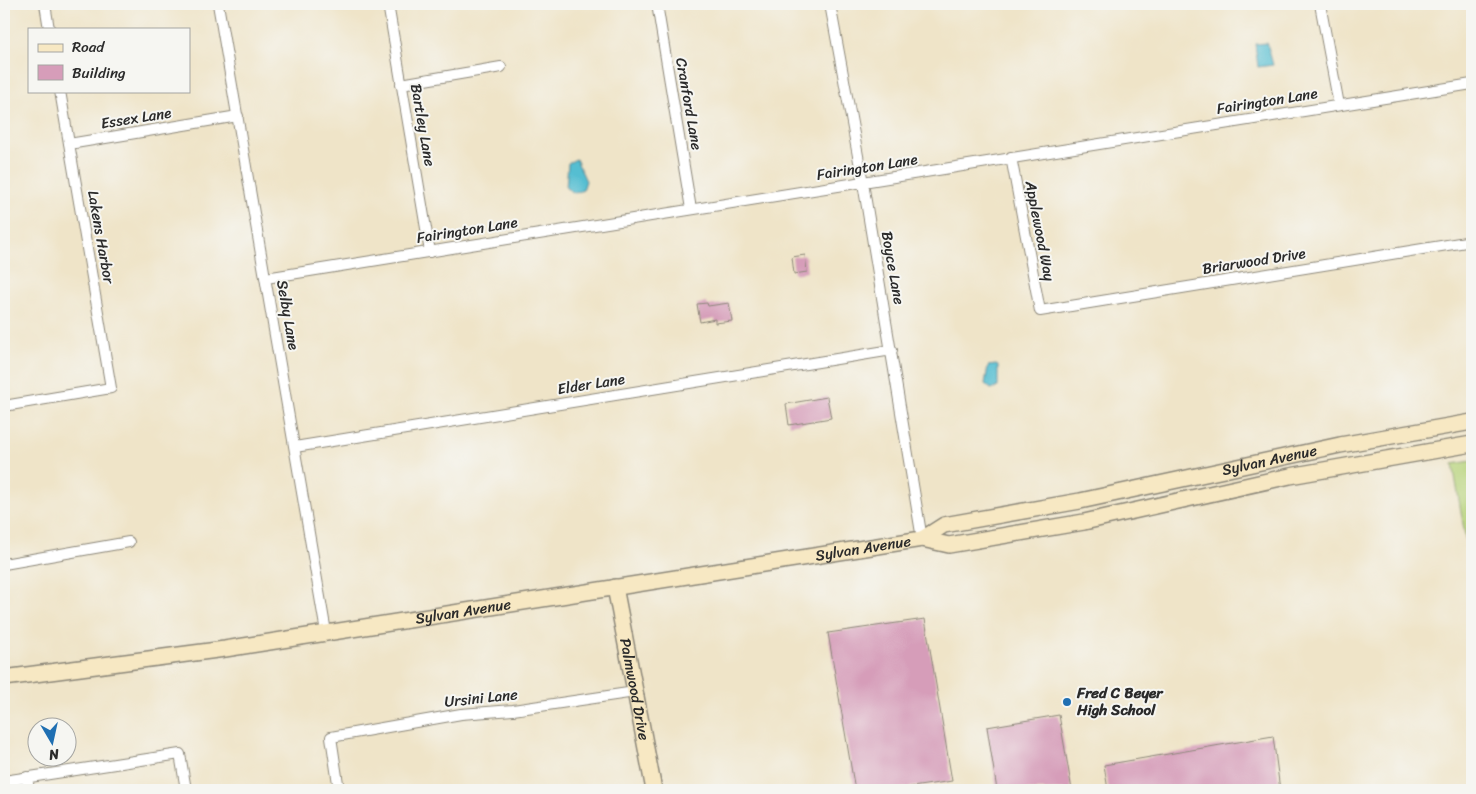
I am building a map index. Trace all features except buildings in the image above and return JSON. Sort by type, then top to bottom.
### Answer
[{"type":"main road","name":"Sylvan Avenue","points":[[922,539],[944,525],[1110,496],[1340,445],[1472,422]]},
{"type":"main road","name":"Sylvan Avenue","points":[[4,678],[225,649],[922,539],[949,545],[1084,522],[1275,479],[1366,461],[1472,444]]},
{"type":"main road","name":"Palmwood Drive","points":[[615,588],[654,790]]},
{"type":"street","points":[[45,4],[50,28]]},
{"type":"street","name":"Selby Lane","points":[[218,4],[326,632]]},
{"type":"street","name":"Bartley Lane","points":[[388,4],[430,252]]},
{"type":"street","name":"Cranford Lane","points":[[657,4],[692,209]]},
{"type":"street","name":"Boyce Lane","points":[[830,4],[892,350],[922,539]]},
{"type":"street","points":[[1320,4],[1339,105]]},
{"type":"street","points":[[401,84],[501,67]]},
{"type":"street","name":"Fairington Lane","points":[[266,278],[1472,84]]},
{"type":"street","name":"Lakens Harbor","points":[[4,406],[111,388],[60,92]]},
{"type":"street","name":"Essex Lane","points":[[69,144],[238,116]]},
{"type":"street","name":"Applewood Way","points":[[1011,157],[1040,311]]},
{"type":"street","name":"Briarwood Drive","points":[[1040,311],[1472,241]]},
{"type":"street","name":"Elder Lane","points":[[295,448],[892,350]]},
{"type":"street","points":[[4,564],[128,542]]},
{"type":"street","name":"Ursini Lane","points":[[340,790],[331,737],[461,714],[513,710],[635,692]]},
{"type":"street","points":[[4,781],[180,754],[186,790]]},
{"type":"street","points":[[27,777],[29,790]]},
{"type":"green space","points":[[1472,461],[1472,578],[1453,464]]},
{"type":"water","points":[[1267,43],[1273,65],[1258,67],[1255,44]]},
{"type":"water","points":[[576,159],[586,181],[583,190],[575,193],[566,188],[568,163]]},
{"type":"water","points":[[988,366],[998,366],[998,387],[991,389],[985,384]]},
{"type":"place","name":"Fred C Beyer High School","points":[[1067,702]]}]
